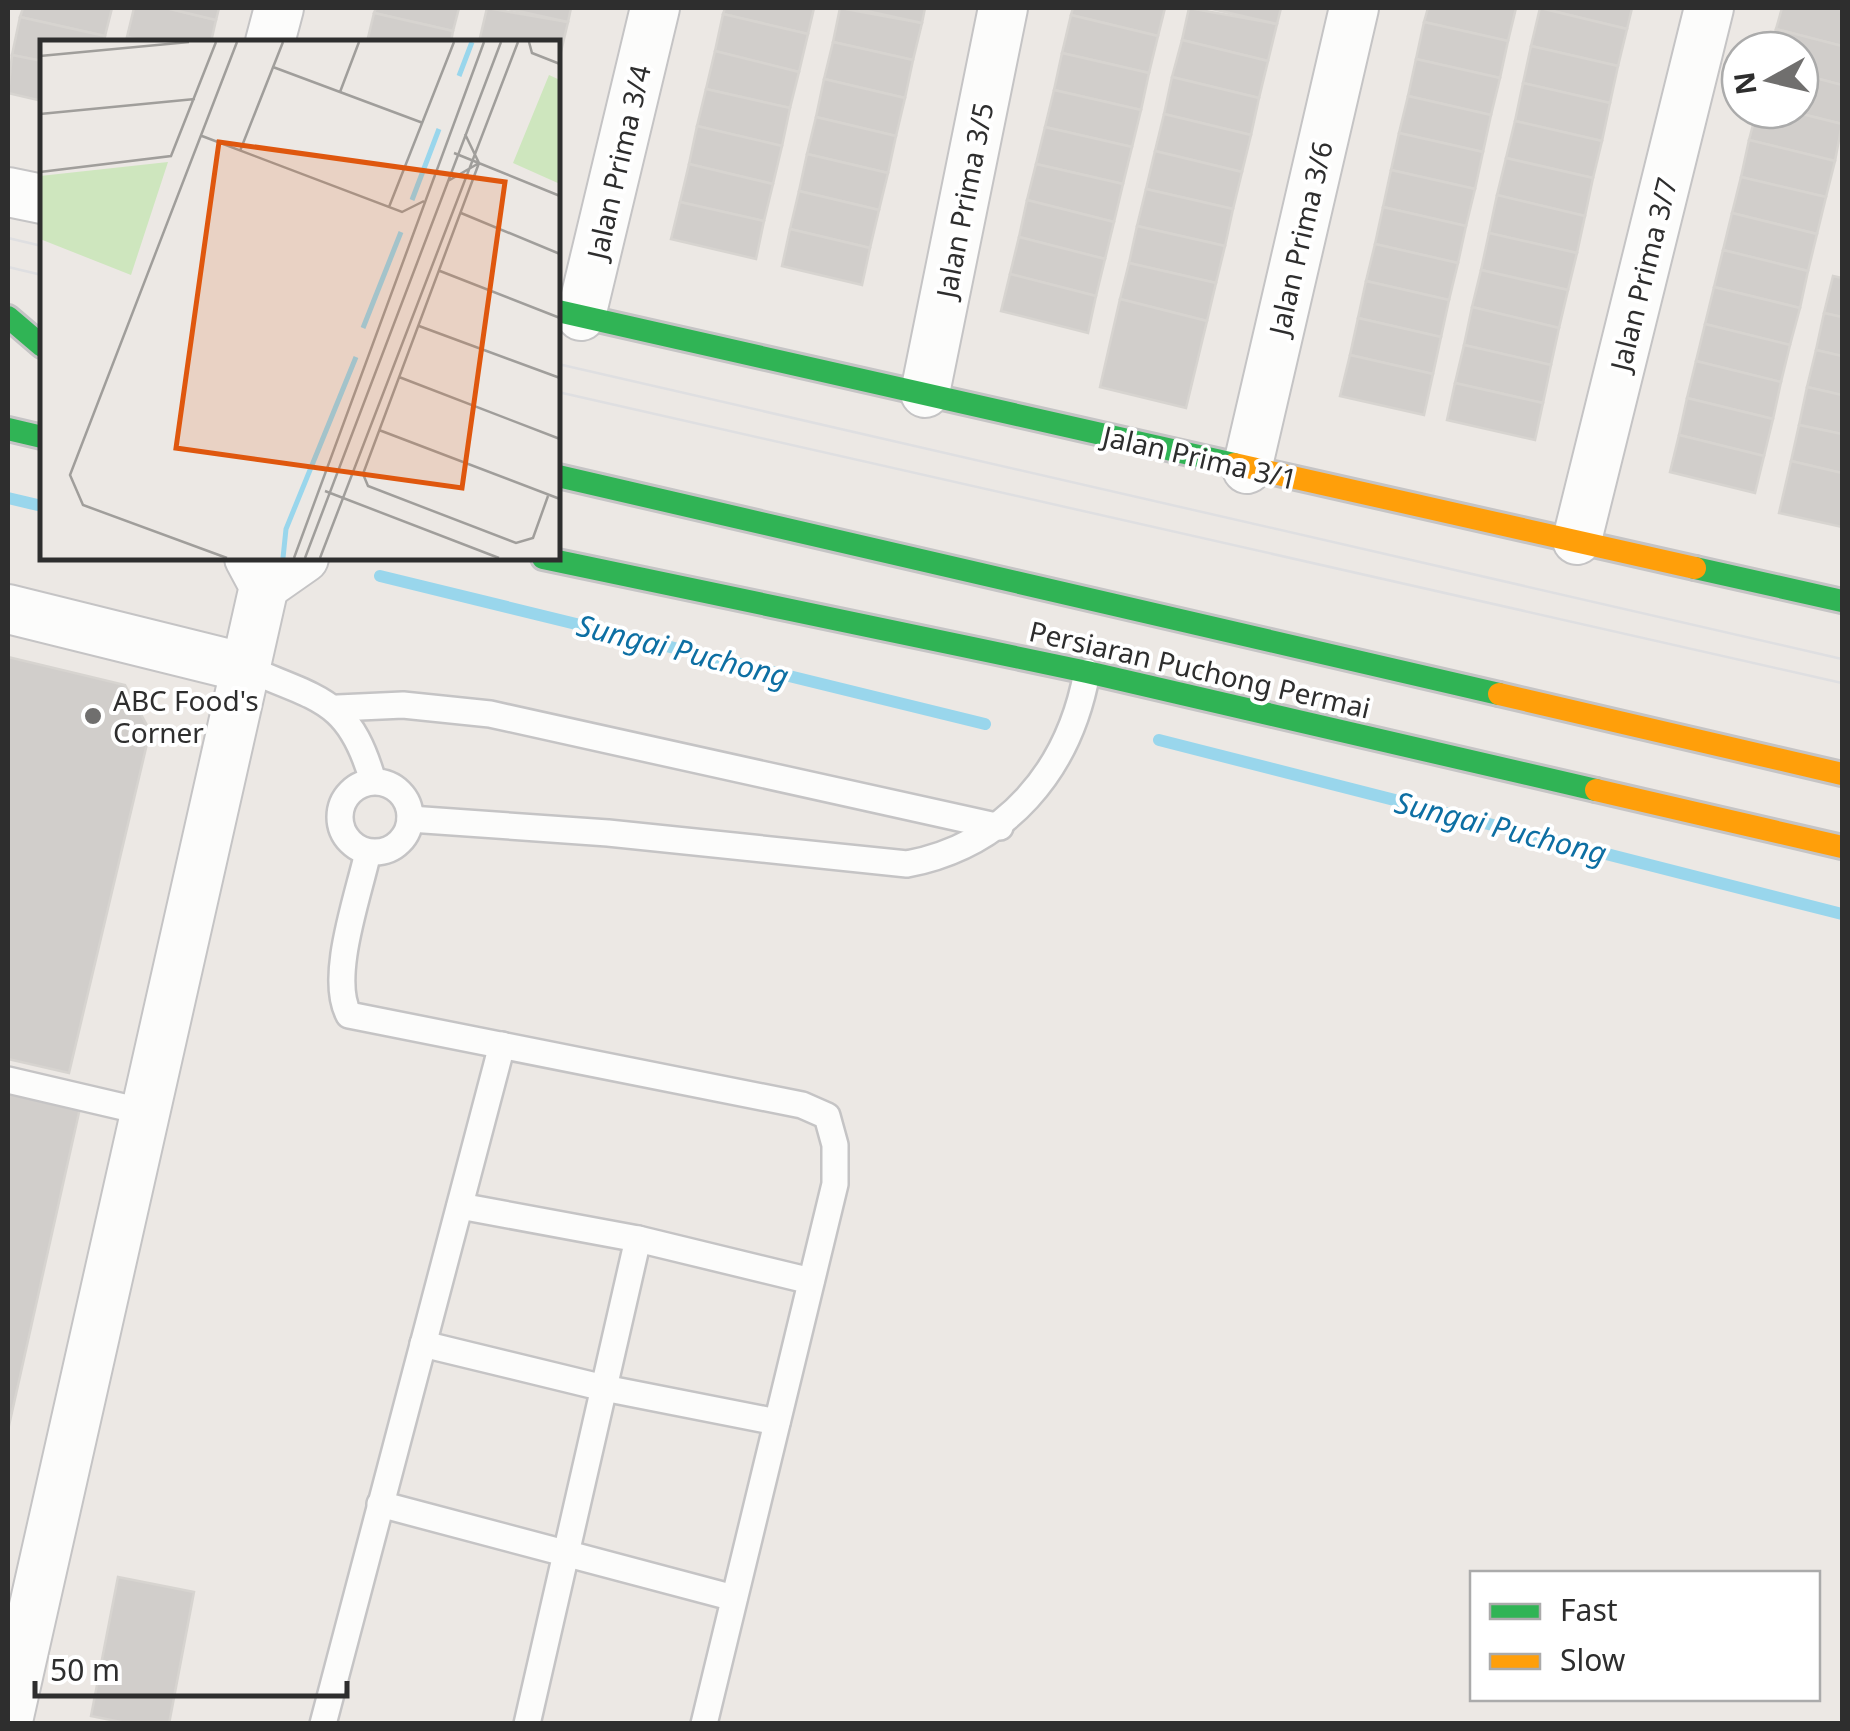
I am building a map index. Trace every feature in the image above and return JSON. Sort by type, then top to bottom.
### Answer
[{"type":"main road","name":"Jalan Prima 3/1","points":[[569,314],[1842,601]]},
{"type":"main road","points":[[8,316],[40,347]]},
{"type":"main road","points":[[8,343],[40,349]]},
{"type":"main road","points":[[8,428],[40,436]]},
{"type":"main road","name":"Persiaran Puchong Permai","points":[[560,477],[1096,611],[1842,774]]},
{"type":"main road","name":"Persiaran Puchong Permai","points":[[553,560],[1088,664],[1842,847]]},
{"type":"street","points":[[271,40],[279,8]]},
{"type":"street","name":"Jalan Prima 3/4","points":[[569,314],[655,8]]},
{"type":"street","name":"Jalan Prima 3/5","points":[[925,394],[1004,8]]},
{"type":"street","name":"Jalan Prima 3/6","points":[[1247,468],[1354,8]]},
{"type":"street","name":"Jalan Prima 3/7","points":[[1577,540],[1709,8]]},
{"type":"street","points":[[8,192],[40,199]]},
{"type":"street","points":[[8,1721],[21,1599],[145,1112],[246,668],[257,572],[297,560]]},
{"type":"street","points":[[8,609],[246,668]]},
{"type":"lane","points":[[410,819],[608,833],[907,864],[950,856],[1000,827],[1063,746],[1081,705],[1088,664]]},
{"type":"lane","points":[[246,668],[338,708],[403,706],[490,714],[1000,827]]},
{"type":"lane","points":[[338,708],[362,742],[373,781]]},
{"type":"lane","points":[[373,781],[385,782],[404,796],[410,819],[401,842],[380,852],[368,852],[342,830],[340,808],[352,790],[373,781]]},
{"type":"lane","points":[[368,852],[342,972],[342,1002],[349,1015],[802,1105],[827,1116],[835,1145],[835,1184],[704,1724]]},
{"type":"lane","points":[[323,1724],[502,1045]]},
{"type":"lane","points":[[8,1080],[145,1112]]},
{"type":"lane","points":[[460,1206],[638,1239],[811,1281]]},
{"type":"lane","points":[[527,1724],[638,1239]]},
{"type":"lane","points":[[423,1344],[604,1388],[777,1422]]},
{"type":"lane","points":[[380,1504],[734,1598]]},
{"type":"building","points":[[23,8],[112,8],[105,36],[20,17]]},
{"type":"building","points":[[134,8],[166,8],[216,20],[211,40],[127,37]]},
{"type":"building","points":[[166,8],[219,8],[216,20]]},
{"type":"building","points":[[376,8],[459,8],[453,31],[374,13]]},
{"type":"building","points":[[487,8],[568,22],[560,56],[560,40],[479,40]]},
{"type":"building","points":[[504,8],[571,8],[568,22]]},
{"type":"building","points":[[725,8],[814,8],[808,34],[723,14]]},
{"type":"building","points":[[840,8],[922,23],[913,60],[833,42]]},
{"type":"building","points":[[853,8],[925,8],[922,23]]},
{"type":"building","points":[[1073,8],[1165,8],[1158,36],[1071,15]]},
{"type":"building","points":[[1189,8],[1277,24],[1268,61],[1182,40]]},
{"type":"building","points":[[1208,8],[1281,8],[1277,24]]},
{"type":"building","points":[[1428,8],[1516,8],[1508,41],[1424,22]]},
{"type":"building","points":[[1540,8],[1632,8],[1627,29]]},
{"type":"building","points":[[1540,8],[1627,29],[1618,66],[1531,46]]},
{"type":"building","points":[[1782,8],[1842,8],[1842,46],[1820,40],[1820,30],[1776,29]]},
{"type":"building","points":[[374,13],[453,31],[451,40],[367,40]]},
{"type":"building","points":[[723,14],[808,34],[799,72],[715,51]]},
{"type":"building","points":[[1071,15],[1158,36],[1149,73],[1062,53]]},
{"type":"building","points":[[20,17],[105,36],[104,40],[40,40],[40,61],[12,55]]},
{"type":"building","points":[[1424,22],[1508,41],[1500,78],[1416,59]]},
{"type":"building","points":[[1182,40],[1268,61],[1259,98],[1172,77]]},
{"type":"building","points":[[1820,40],[1842,46],[1842,85],[1820,79]]},
{"type":"building","points":[[833,42],[913,60],[905,98],[824,79]]},
{"type":"building","points":[[1531,46],[1618,66],[1610,103],[1523,83]]},
{"type":"building","points":[[715,51],[799,72],[790,108],[706,89]]},
{"type":"building","points":[[1062,53],[1149,73],[1141,110],[1054,90]]},
{"type":"building","points":[[12,55],[40,61],[40,101],[8,93]]},
{"type":"building","points":[[1416,59],[1500,78],[1491,115],[1408,96]]},
{"type":"building","points":[[1172,77],[1259,98],[1251,135],[1164,114]]},
{"type":"building","points":[[824,79],[905,98],[896,136],[816,117]]},
{"type":"building","points":[[1820,79],[1842,85],[1842,124],[1820,118]]},
{"type":"building","points":[[1523,83],[1610,103],[1602,141],[1515,121]]},
{"type":"building","points":[[706,89],[790,108],[782,146],[697,126]]},
{"type":"building","points":[[1054,90],[1141,110],[1132,147],[1045,127]]},
{"type":"building","points":[[1408,96],[1491,115],[1483,152],[1399,133]]},
{"type":"building","points":[[1164,114],[1251,135],[1242,172],[1155,151]]},
{"type":"building","points":[[816,117],[896,136],[888,173],[807,154]]},
{"type":"building","points":[[1820,118],[1842,124],[1835,161],[1749,140],[1752,130],[1820,130]]},
{"type":"building","points":[[1515,121],[1602,141],[1593,178],[1506,158]]},
{"type":"building","points":[[697,126],[782,146],[773,184],[689,164]]},
{"type":"building","points":[[1045,127],[1132,147],[1123,184],[1036,164]]},
{"type":"building","points":[[1399,133],[1483,152],[1475,189],[1391,170]]},
{"type":"building","points":[[1749,140],[1835,161],[1826,197],[1741,177]]},
{"type":"building","points":[[1155,151],[1242,172],[1233,209],[1146,189]]},
{"type":"building","points":[[807,154],[888,173],[879,210],[799,191]]},
{"type":"building","points":[[1506,158],[1593,178],[1585,216],[1497,195]]},
{"type":"building","points":[[689,164],[773,184],[764,221],[680,202]]},
{"type":"building","points":[[1036,164],[1123,184],[1114,222],[1027,200]]},
{"type":"building","points":[[1391,170],[1475,189],[1466,226],[1383,207]]},
{"type":"building","points":[[1741,177],[1826,197],[1817,234],[1732,213]]},
{"type":"building","points":[[1146,189],[1233,209],[1225,246],[1137,226]]},
{"type":"building","points":[[799,191],[879,210],[870,248],[790,229]]},
{"type":"building","points":[[1497,195],[1585,216],[1577,253],[1489,233]]},
{"type":"building","points":[[1027,200],[1114,222],[1105,259],[1019,237]]},
{"type":"building","points":[[680,202],[764,221],[756,259],[671,239]]},
{"type":"building","points":[[1383,207],[1466,226],[1458,263],[1375,244]]},
{"type":"building","points":[[1732,213],[1817,234],[1808,271],[1723,250]]},
{"type":"building","points":[[1137,226],[1225,246],[1216,283],[1129,263]]},
{"type":"building","points":[[790,229],[870,248],[862,285],[782,266]]},
{"type":"building","points":[[1489,233],[1577,253],[1568,290],[1481,270]]},
{"type":"building","points":[[1019,237],[1105,259],[1096,296],[1010,274]]},
{"type":"building","points":[[1375,244],[1458,263],[1449,300],[1366,281]]},
{"type":"building","points":[[1723,250],[1808,271],[1800,308],[1714,287]]},
{"type":"building","points":[[1129,263],[1216,283],[1207,321],[1120,299]]},
{"type":"building","points":[[1481,270],[1568,290],[1559,328],[1472,307]]},
{"type":"building","points":[[1010,274],[1096,296],[1088,333],[1001,311]]},
{"type":"building","points":[[1833,276],[1842,278],[1842,317],[1824,313]]},
{"type":"building","points":[[1366,281],[1449,300],[1441,337],[1358,318]]},
{"type":"building","points":[[1714,287],[1800,308],[1790,345],[1705,324]]},
{"type":"building","points":[[1120,299],[1207,321],[1186,408],[1100,387]]},
{"type":"building","points":[[1472,307],[1559,328],[1551,365],[1464,345]]},
{"type":"building","points":[[1824,313],[1842,317],[1842,356],[1816,350]]},
{"type":"building","points":[[1358,318],[1441,337],[1433,374],[1350,355]]},
{"type":"building","points":[[1705,324],[1790,345],[1781,382],[1696,361]]},
{"type":"building","points":[[1464,345],[1551,365],[1543,403],[1455,383]]},
{"type":"building","points":[[1816,350],[1842,356],[1842,395],[1807,387]]},
{"type":"building","points":[[1350,355],[1433,374],[1424,415],[1340,396]]},
{"type":"building","points":[[1696,361],[1781,382],[1773,419],[1687,398]]},
{"type":"building","points":[[1455,383],[1543,403],[1535,440],[1447,420]]},
{"type":"building","points":[[1807,387],[1842,395],[1842,434],[1799,425]]},
{"type":"building","points":[[1687,398],[1773,419],[1764,456],[1679,435]]},
{"type":"building","points":[[1799,425],[1842,434],[1842,473],[1791,461]]},
{"type":"building","points":[[1679,435],[1764,456],[1755,493],[1670,472]]},
{"type":"building","points":[[1791,461],[1842,473],[1842,527],[1779,513]]},
{"type":"building","points":[[8,657],[125,685],[150,731],[69,1073],[8,1059]]},
{"type":"building","points":[[8,1092],[80,1108],[8,1430]]},
{"type":"building","points":[[118,1577],[194,1592],[169,1724],[131,1724],[91,1716]]},
{"type":"waterway","name":"Sungai Puchong","points":[[8,498],[40,506]]},
{"type":"waterway","name":"Sungai Puchong","points":[[380,576],[985,724]]},
{"type":"waterway","name":"Sungai Puchong","points":[[1159,740],[1842,914]]},
{"type":"tram line","points":[[8,238],[40,246]]},
{"type":"tram line","points":[[8,267],[40,275]]},
{"type":"tram line","points":[[560,364],[1842,659]]},
{"type":"tram line","points":[[560,392],[1842,683]]},
{"type":"traffic: fast","points":[[560,311],[1234,464]]},
{"type":"traffic: fast","points":[[8,317],[40,344]]},
{"type":"traffic: fast","points":[[8,429],[40,437]]},
{"type":"traffic: fast","points":[[560,476],[1499,694]]},
{"type":"traffic: fast","points":[[553,560],[1087,672],[1596,790]]},
{"type":"traffic: fast","points":[[1695,568],[1842,601]]},
{"type":"traffic: slow","points":[[1234,464],[1695,568]]},
{"type":"traffic: slow","points":[[1499,694],[1842,774]]},
{"type":"traffic: slow","points":[[1596,790],[1842,847]]},
{"type":"place","name":"ABC Food's Corner","points":[[93,716]]}]
